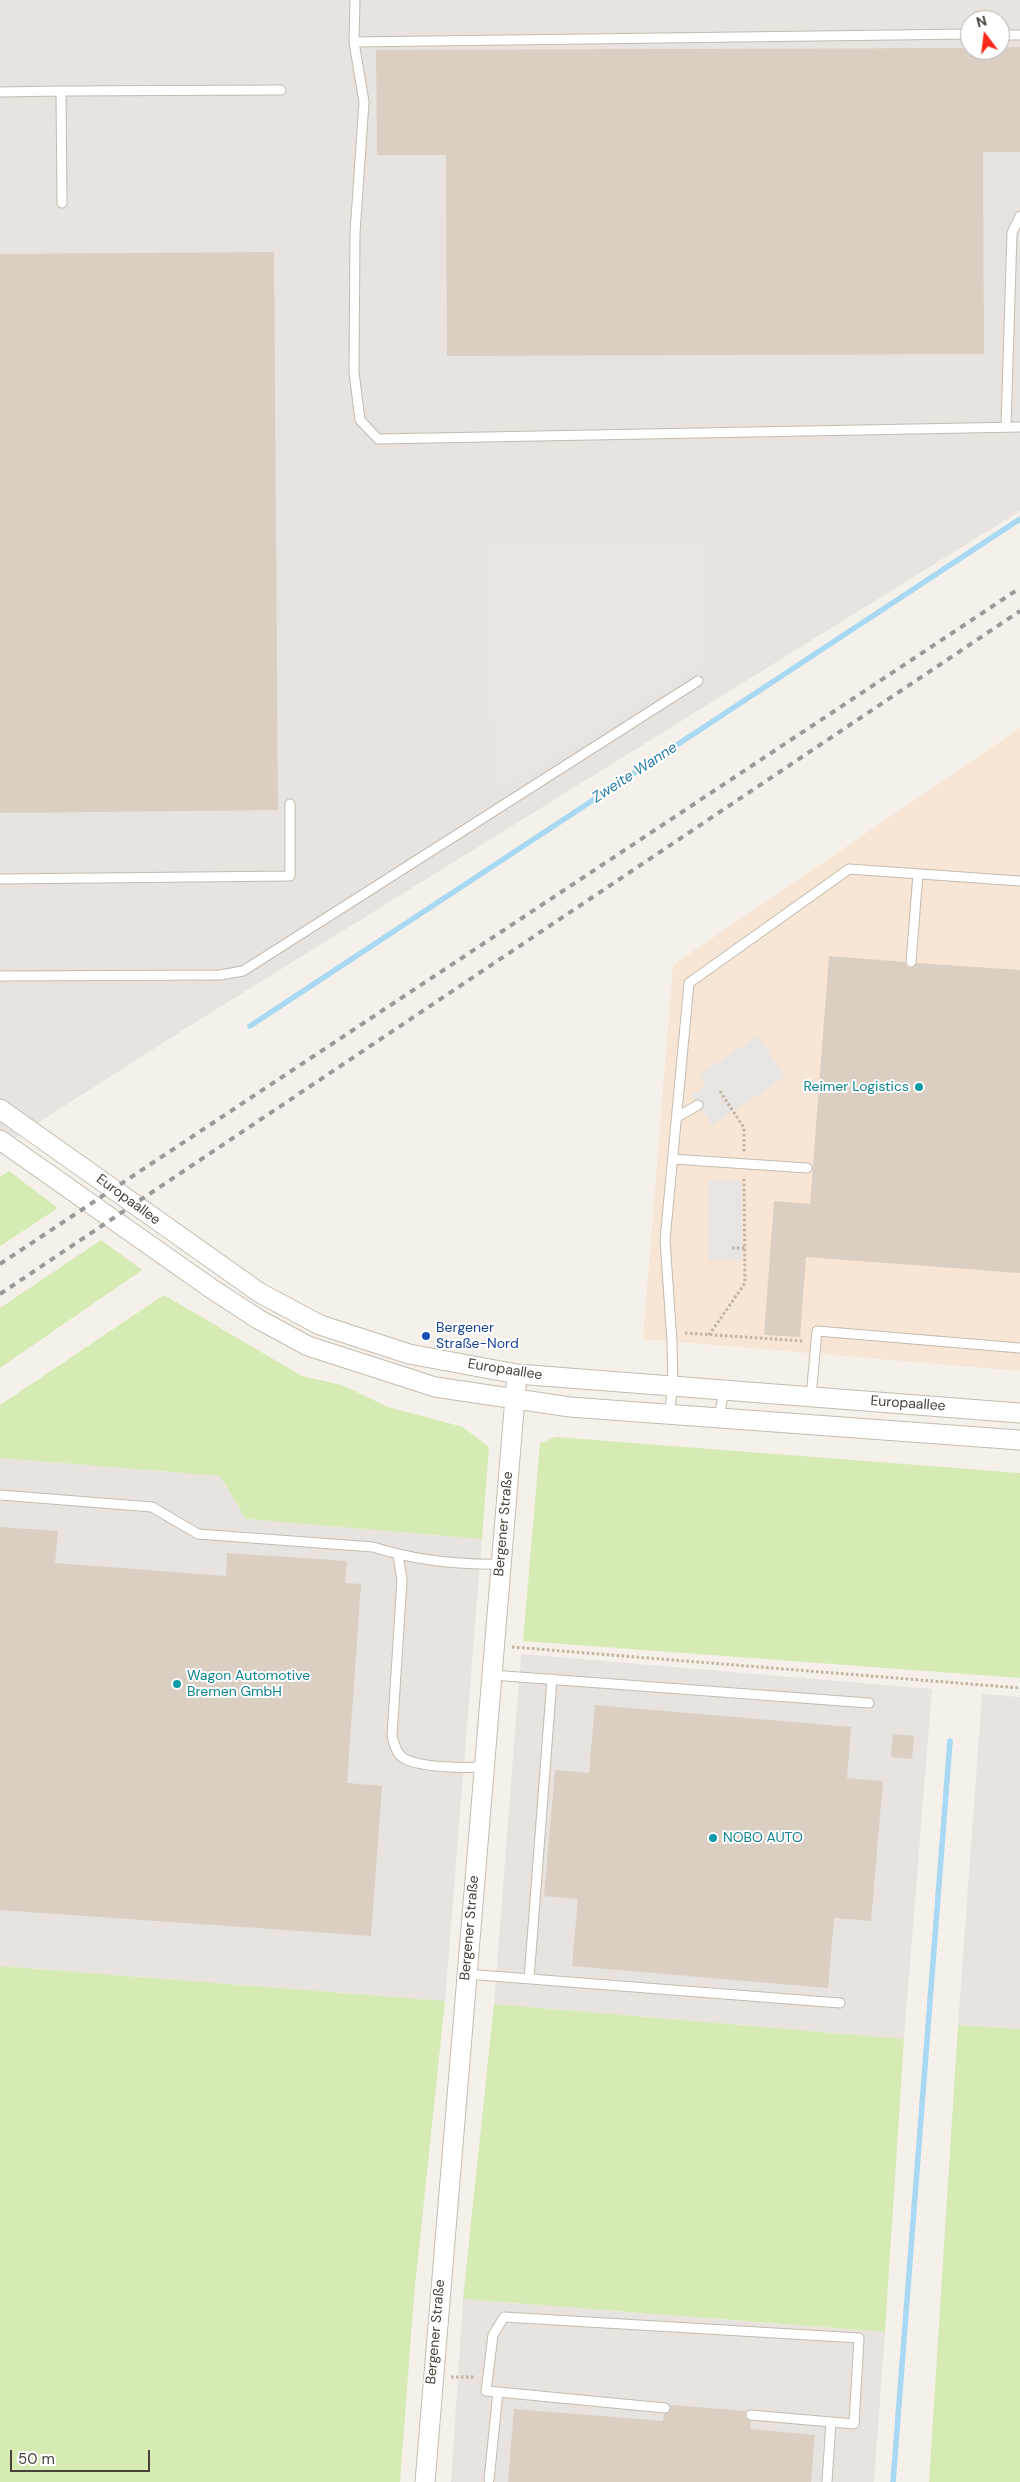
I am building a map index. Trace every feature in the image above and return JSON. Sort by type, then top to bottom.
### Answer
[{"type":"street","name":"Europaallee","points":[[0,1108],[229,1272],[260,1292],[320,1325],[409,1354],[517,1374],[1020,1413]]},
{"type":"street","name":"Europaallee","points":[[0,1140],[212,1289],[258,1319],[308,1346],[435,1387],[516,1400],[669,1415],[1020,1440]]},
{"type":"street","name":"Bergener Straße","points":[[425,2482],[517,1374]]},
{"type":"lane","points":[[355,0],[354,42],[364,102],[355,233],[354,372],[360,420],[378,439],[1020,427]]},
{"type":"lane","points":[[354,42],[960,34]]},
{"type":"lane","points":[[0,92],[281,90]]},
{"type":"lane","points":[[61,91],[62,203]]},
{"type":"lane","points":[[1006,427],[1012,233],[1020,216]]},
{"type":"lane","points":[[0,976],[220,975],[243,971],[698,681]]},
{"type":"lane","points":[[0,880],[290,876],[290,804]]},
{"type":"lane","points":[[669,1415],[673,1386],[672,1332],[665,1240],[689,983],[849,869],[1020,881]]},
{"type":"lane","points":[[911,962],[918,874]]},
{"type":"lane","points":[[677,1117],[698,1105]]},
{"type":"lane","points":[[673,1159],[807,1168]]},
{"type":"lane","points":[[811,1397],[817,1331],[1020,1348]]},
{"type":"lane","points":[[719,1418],[724,1389]]},
{"type":"lane","points":[[0,1495],[152,1507],[198,1534],[373,1547],[398,1555],[474,1565],[501,1564]]},
{"type":"lane","points":[[398,1555],[402,1580],[392,1736],[395,1748],[401,1757],[414,1762],[459,1769],[484,1767]]},
{"type":"lane","points":[[491,1675],[868,1703]]},
{"type":"lane","points":[[529,1979],[552,1679]]},
{"type":"lane","points":[[466,1974],[840,2002]]},
{"type":"lane","points":[[665,2408],[486,2391],[493,2335],[504,2317],[859,2338],[854,2424],[751,2415]]},
{"type":"lane","points":[[490,2480],[498,2392]]},
{"type":"lane","points":[[828,2482],[831,2422]]},
{"type":"path","points":[[709,1335],[745,1283],[744,1128],[720,1091]]},
{"type":"path","points":[[732,1248],[745,1248]]},
{"type":"path","points":[[672,1332],[816,1342]]},
{"type":"path","points":[[494,1646],[1020,1688]]},
{"type":"path","points":[[433,2376],[488,2378]]},
{"type":"shaded area","points":[[0,0],[1020,0],[1020,511],[199,1020],[0,1147]]},
{"type":"shaded area","points":[[708,540],[710,661],[523,781],[490,791],[485,542]]},
{"type":"shaded area","points":[[1020,728],[1020,1371],[643,1339],[673,965]]},
{"type":"shaded area","points":[[758,1036],[785,1077],[712,1125],[692,1095],[706,1085],[700,1074]]},
{"type":"shaded area","points":[[709,1181],[741,1181],[742,1260],[709,1260]]},
{"type":"shaded area","points":[[0,1458],[220,1476],[246,1519],[482,1539],[445,2001],[0,1966]]},
{"type":"shaded area","points":[[521,1654],[932,1689],[904,2039],[494,2004]]},
{"type":"shaded area","points":[[982,1694],[1020,1697],[1020,2029],[958,2025]]},
{"type":"shaded area","points":[[463,2299],[885,2332],[874,2482],[451,2482]]},
{"type":"green space","points":[[9,1171],[58,1208],[0,1246],[0,1177]]},
{"type":"green space","points":[[101,1240],[142,1270],[0,1368],[0,1308]]},
{"type":"green space","points":[[164,1295],[302,1376],[342,1385],[388,1407],[463,1427],[489,1447],[482,1539],[246,1519],[220,1476],[0,1458],[0,1405]]},
{"type":"green space","points":[[556,1437],[1020,1473],[1020,1678],[523,1641],[540,1443]]},
{"type":"green space","points":[[0,1966],[445,2001],[414,2296],[400,2482],[0,2482]]},
{"type":"green space","points":[[494,2004],[904,2039],[885,2332],[463,2299]]},
{"type":"green space","points":[[958,2025],[1020,2029],[1020,2482],[929,2482]]},
{"type":"building","points":[[1010,47],[1020,47],[1020,152],[983,152],[984,354],[447,356],[446,155],[377,155],[376,50],[960,48],[960,60],[1010,60]]},
{"type":"building","points":[[274,252],[278,810],[0,813],[0,254]]},
{"type":"building","name":"Reimer Logistics","points":[[829,956],[905,962],[907,967],[911,968],[917,963],[1020,970],[1020,1273],[806,1257],[800,1337],[764,1335],[774,1201],[810,1204]]},
{"type":"building","name":"Wagon Automotive Bremen GmbH","points":[[0,1527],[58,1531],[55,1563],[226,1576],[227,1553],[347,1561],[345,1583],[361,1584],[347,1783],[382,1786],[371,1936],[0,1910]]},
{"type":"building","name":"NOBO AUTO","points":[[595,1705],[851,1727],[847,1778],[883,1781],[871,1921],[834,1918],[828,1988],[572,1966],[578,1899],[544,1896],[555,1770],[589,1773]]},
{"type":"building","points":[[893,1734],[914,1736],[912,1759],[891,1757]]},
{"type":"building","points":[[671,2405],[746,2411],[745,2417],[751,2421],[750,2429],[815,2435],[811,2482],[508,2482],[514,2409],[663,2421],[664,2414],[670,2411]]},
{"type":"waterway","name":"Zweite Wanne","points":[[250,1026],[1020,519]]},
{"type":"waterway","points":[[893,2482],[950,1741]]},
{"type":"railway","points":[[0,1264],[1020,588]]},
{"type":"railway","points":[[0,1294],[1020,611]]},
{"type":"place","name":"Reimer Logistics","points":[[919,1087]]},
{"type":"place","name":"Bergener Straße-Nord","points":[[426,1336]]},
{"type":"place","name":"Wagon Automotive Bremen GmbH","points":[[177,1684]]},
{"type":"place","name":"NOBO AUTO","points":[[713,1838]]}]
